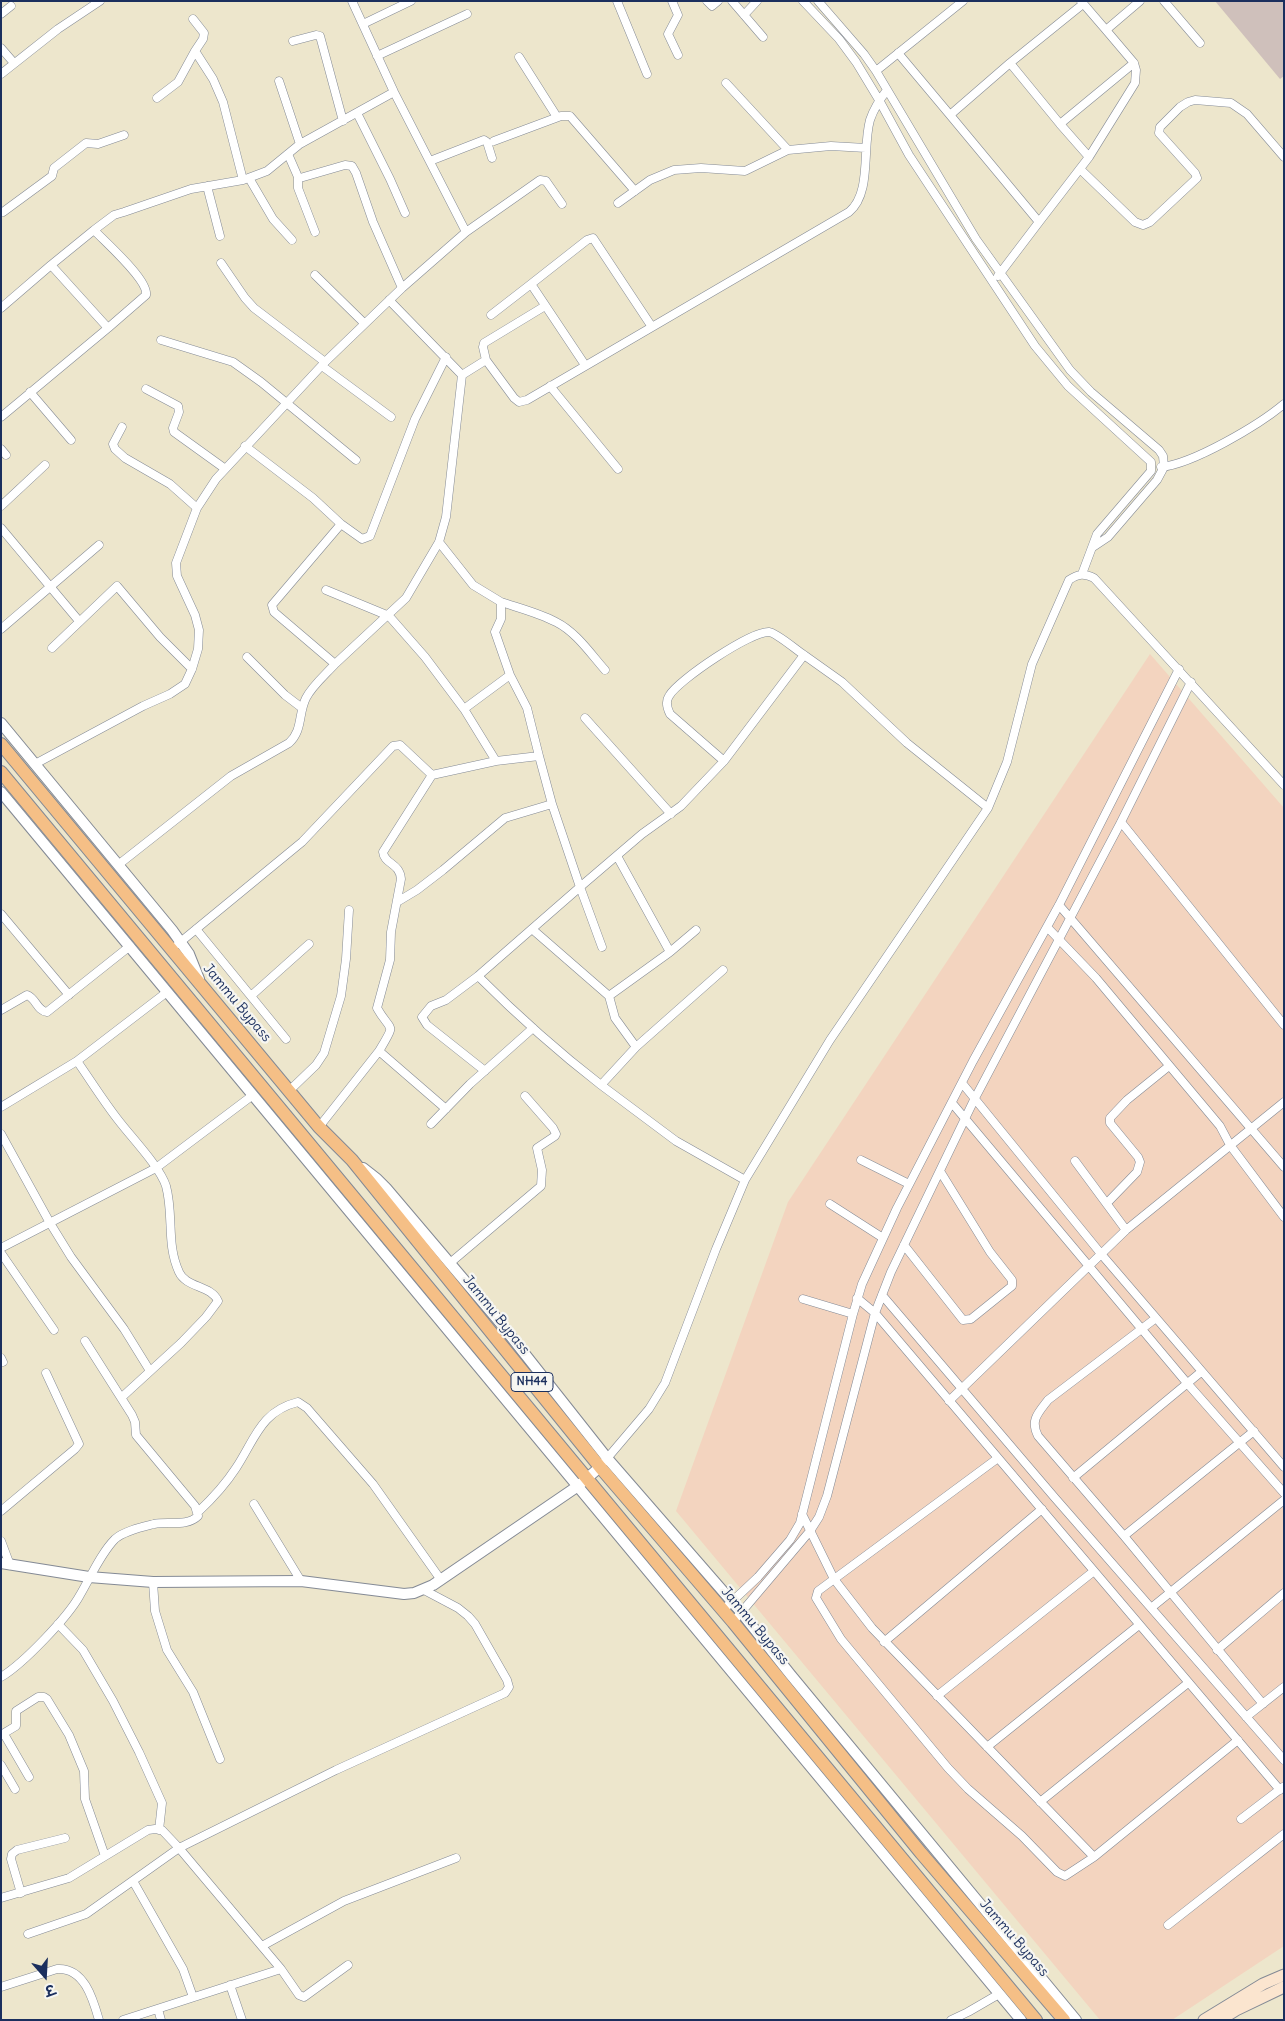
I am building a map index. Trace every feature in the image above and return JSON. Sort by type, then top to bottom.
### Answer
[{"type":"highway","name":"Jammu Bypass","points":[[1,744],[177,945],[200,981],[319,1127],[352,1160],[603,1462],[727,1605],[733,1622],[921,1853],[1064,2020]]},
{"type":"highway","name":"NH44","points":[[1,772],[583,1482],[1036,2020]]},
{"type":"main road","points":[[1204,2020],[1263,1984],[1284,1974]]},
{"type":"main road","points":[[1220,2020],[1236,2010],[1284,1987]]},
{"type":"street","points":[[1,74],[58,29],[100,1]]},
{"type":"street","points":[[352,1],[394,92],[466,232]]},
{"type":"street","points":[[363,24],[411,1]]},
{"type":"street","points":[[617,1],[647,74]]},
{"type":"street","points":[[672,1],[678,15],[668,34],[678,55]]},
{"type":"street","points":[[707,1],[712,6],[718,1]]},
{"type":"street","points":[[732,1],[764,37]]},
{"type":"street","points":[[744,16],[757,1]]},
{"type":"street","points":[[804,1],[839,38],[879,100],[922,177],[1034,346],[1082,399],[1151,462],[1152,468],[1148,474],[1097,534],[1082,574]]},
{"type":"street","points":[[818,1],[864,54],[876,71],[976,238],[1070,370],[1091,392],[1159,450],[1163,456],[1164,467],[1158,480],[1108,537],[1093,547]]},
{"type":"street","points":[[876,71],[963,1]]},
{"type":"street","points":[[1106,30],[1140,1]]},
{"type":"street","points":[[1164,1],[1200,43]]},
{"type":"street","points":[[950,115],[1082,3],[1134,63],[1136,70],[1135,83],[1089,157],[1086,174],[1039,222],[993,284]]},
{"type":"street","points":[[1,14],[11,6]]},
{"type":"street","points":[[377,56],[467,14]]},
{"type":"street","points":[[157,98],[178,82],[203,39],[204,33],[194,19]]},
{"type":"street","points":[[293,41],[316,35],[320,36],[343,121]]},
{"type":"street","points":[[1,48],[14,64]]},
{"type":"street","points":[[195,51],[213,79],[223,102],[246,179],[272,219],[292,240]]},
{"type":"street","points":[[898,53],[1039,222]]},
{"type":"street","points":[[519,57],[558,117]]},
{"type":"street","points":[[1010,63],[1089,157]]},
{"type":"street","points":[[1060,124],[1134,63]]},
{"type":"street","points":[[279,82],[300,144]]},
{"type":"street","points":[[726,83],[788,150]]},
{"type":"street","points":[[545,306],[484,344],[483,347],[486,360],[518,402],[527,400],[855,207],[861,196],[870,121],[879,100],[887,90]]},
{"type":"street","points":[[1,308],[51,265],[114,216],[191,190],[246,179],[267,171],[300,144],[394,92]]},
{"type":"street","points":[[1086,174],[1135,222],[1143,225],[1150,222],[1197,178],[1195,173],[1159,133],[1160,127],[1180,107],[1194,100],[1231,102],[1247,114],[1284,157]]},
{"type":"street","points":[[357,113],[405,213]]},
{"type":"street","points":[[494,141],[558,117],[566,116],[574,119],[635,191]]},
{"type":"street","points":[[2,211],[52,176],[54,168],[86,143],[98,144],[124,135]]},
{"type":"street","points":[[430,161],[484,140],[487,142],[492,158]]},
{"type":"street","points":[[618,203],[650,180],[674,170],[702,168],[745,171],[788,150],[831,146],[866,148]]},
{"type":"street","points":[[288,154],[298,177],[298,188],[315,232]]},
{"type":"street","points":[[298,177],[303,178],[345,165],[352,166],[373,222],[402,288]]},
{"type":"street","points":[[922,177],[934,168]]},
{"type":"street","points":[[35,764],[143,706],[180,689],[185,684],[198,649],[199,630],[196,615],[175,569],[178,555],[197,508],[224,468],[364,323],[466,232],[540,180],[546,181],[562,204]]},
{"type":"street","points":[[207,186],[220,236]]},
{"type":"street","points":[[1,417],[146,295],[147,292],[141,280],[94,230]]},
{"type":"street","points":[[491,315],[587,240],[594,238],[652,326]]},
{"type":"street","points":[[221,263],[248,303],[391,417]]},
{"type":"street","points":[[51,265],[108,328]]},
{"type":"street","points":[[315,275],[364,323]]},
{"type":"street","points":[[531,284],[585,365]]},
{"type":"street","points":[[118,865],[231,776],[289,743],[294,738],[300,726],[302,708],[310,693],[335,664],[388,616],[411,591],[438,542],[446,517],[462,375],[389,300]]},
{"type":"street","points":[[161,340],[233,362],[261,382],[356,460]]},
{"type":"street","points":[[245,446],[306,493],[342,524],[362,538],[370,536],[415,419],[446,357]]},
{"type":"street","points":[[462,375],[486,360]]},
{"type":"street","points":[[550,386],[618,468]]},
{"type":"street","points":[[146,389],[178,406],[179,412],[173,428],[174,432],[224,468]]},
{"type":"street","points":[[30,392],[71,440]]},
{"type":"street","points":[[1152,468],[1164,467],[1215,447],[1268,417],[1284,404]]},
{"type":"street","points":[[122,427],[114,444],[116,450],[125,458],[164,480],[197,508]]},
{"type":"street","points":[[1,506],[45,465]]},
{"type":"street","points":[[335,664],[274,612],[272,606],[342,524]]},
{"type":"street","points":[[1,528],[79,621]]},
{"type":"street","points":[[438,542],[473,585],[501,602],[554,621],[564,627],[574,635],[605,670]]},
{"type":"street","points":[[1,629],[99,545]]},
{"type":"street","points":[[1,1541],[6,1564],[89,1577],[153,1582],[301,1581],[404,1594],[424,1590],[441,1580],[583,1482],[603,1462],[649,1408],[666,1383],[716,1249],[745,1180],[830,1040],[988,808],[1007,762],[1032,664],[1068,580],[1082,574],[1094,578],[1284,785]]},
{"type":"street","points":[[52,648],[117,586],[160,637],[192,669]]},
{"type":"street","points":[[326,590],[388,616],[425,657],[464,709],[496,761]]},
{"type":"street","points":[[501,602],[501,619],[495,632],[510,675],[532,722],[552,804],[602,947]]},
{"type":"street","points":[[724,761],[670,714],[667,707],[669,696],[674,689],[712,660],[759,634],[767,632],[772,633],[842,682],[907,743],[988,808]]},
{"type":"street","points":[[485,1071],[427,1026],[422,1019],[423,1014],[431,1006],[443,1002],[478,976],[642,834],[672,814],[724,761],[804,655]]},
{"type":"street","points":[[247,657],[285,695],[302,708]]},
{"type":"street","points":[[1076,2020],[741,1612],[727,1605],[758,1577],[790,1540],[800,1523],[852,1314],[883,1238],[962,1083],[1059,905],[1179,670]]},
{"type":"street","points":[[464,709],[510,675]]},
{"type":"street","points":[[733,1622],[810,1531],[818,1517],[826,1496],[875,1313],[904,1245],[974,1100],[1121,822],[1191,682]]},
{"type":"street","points":[[585,718],[672,814]]},
{"type":"street","points":[[1,723],[118,865],[177,945],[302,842],[393,746],[400,745],[432,775]]},
{"type":"street","points":[[319,1127],[380,1051],[391,1030],[391,1025],[376,1008],[390,960],[391,932],[401,879],[399,871],[384,857],[383,852],[432,775],[496,761],[539,756]]},
{"type":"street","points":[[1,792],[252,1094],[583,1482],[1021,2020]]},
{"type":"street","points":[[397,902],[443,870],[505,818],[552,804]]},
{"type":"street","points":[[1121,822],[1284,1025]]},
{"type":"street","points":[[617,856],[670,952]]},
{"type":"street","points":[[1059,905],[1284,1167]]},
{"type":"street","points":[[290,1090],[316,1065],[324,1053],[341,996],[346,959],[349,910]]},
{"type":"street","points":[[1,914],[69,995]]},
{"type":"street","points":[[1047,927],[1096,978],[1220,1126],[1230,1145],[1284,1217]]},
{"type":"street","points":[[196,929],[252,995],[264,1014],[286,1039]]},
{"type":"street","points":[[532,929],[609,996],[615,1018],[636,1047]]},
{"type":"street","points":[[609,996],[670,952],[696,930]]},
{"type":"street","points":[[252,995],[309,944]]},
{"type":"street","points":[[1,1010],[27,995],[32,997],[41,1011],[47,1012],[130,946]]},
{"type":"street","points":[[601,1085],[636,1047],[723,970]]},
{"type":"street","points":[[478,976],[507,1006],[601,1085],[676,1140],[745,1180]]},
{"type":"street","points":[[1,1107],[77,1062],[167,992]]},
{"type":"street","points":[[431,1124],[485,1071],[533,1028]]},
{"type":"street","points":[[380,1051],[446,1109]]},
{"type":"street","points":[[77,1062],[156,1168],[165,1185],[171,1251],[180,1275],[185,1280],[215,1295],[218,1301],[206,1317],[122,1397]]},
{"type":"street","points":[[1107,1204],[1137,1172],[1140,1162],[1110,1123],[1110,1118],[1127,1100],[1169,1066]]},
{"type":"street","points":[[962,1083],[1102,1255],[1284,1467]]},
{"type":"street","points":[[1,1248],[156,1168],[252,1094]]},
{"type":"street","points":[[450,1263],[541,1186],[542,1170],[537,1148],[556,1134],[525,1096]]},
{"type":"street","points":[[949,1401],[1126,1230],[1284,1102]]},
{"type":"street","points":[[952,1103],[1088,1267],[1284,1493]]},
{"type":"street","points":[[1,1134],[71,1257],[110,1310],[150,1371]]},
{"type":"street","points":[[352,1160],[377,1179],[498,1320],[603,1462]]},
{"type":"street","points":[[861,1160],[910,1184]]},
{"type":"street","points":[[1075,1161],[1126,1230]]},
{"type":"street","points":[[904,1245],[963,1320],[971,1319],[1012,1286],[1012,1280],[980,1238],[940,1172]]},
{"type":"street","points":[[830,1204],[883,1238]]},
{"type":"street","points":[[1,1253],[54,1330]]},
{"type":"street","points":[[882,1295],[1284,1760]]},
{"type":"street","points":[[858,1298],[875,1313],[1188,1683],[1282,1788],[1241,1819]]},
{"type":"street","points":[[803,1299],[852,1314]]},
{"type":"street","points":[[1156,1318],[1048,1400],[1034,1423],[1038,1436],[1171,1592],[1262,1704]]},
{"type":"street","points":[[85,1341],[122,1397],[134,1420],[136,1435],[198,1512]]},
{"type":"street","points":[[1073,1478],[1201,1372]]},
{"type":"street","points":[[1,1511],[79,1444],[46,1374]]},
{"type":"street","points":[[1,1677],[39,1645],[58,1624],[74,1604],[113,1541],[120,1536],[154,1524],[190,1522],[198,1516],[198,1512],[221,1490],[264,1421],[282,1408],[298,1402],[307,1408],[373,1484],[441,1580]]},
{"type":"street","points":[[1124,1536],[1254,1432]]},
{"type":"street","points":[[998,1458],[818,1591],[816,1598],[841,1639],[857,1660],[948,1768],[968,1789],[1022,1836],[1061,1875],[1065,1876],[1094,1857],[1238,1740]]},
{"type":"street","points":[[1151,1608],[1284,1500]]},
{"type":"street","points":[[254,1504],[301,1581]]},
{"type":"street","points":[[884,1642],[1042,1509]]},
{"type":"street","points":[[802,1514],[834,1579],[872,1628],[1094,1857]]},
{"type":"street","points":[[937,1696],[1094,1571]]},
{"type":"street","points":[[153,1582],[155,1611],[167,1650],[193,1692],[220,1759]]},
{"type":"street","points":[[28,1934],[86,1914],[178,1848],[336,1770],[505,1693],[509,1687],[507,1680],[475,1624],[458,1608],[424,1590]]},
{"type":"street","points":[[1217,1650],[1284,1593]]},
{"type":"street","points":[[58,1624],[83,1650],[113,1701],[139,1752],[162,1803],[160,1830]]},
{"type":"street","points":[[987,1747],[1139,1625]]},
{"type":"street","points":[[1040,1802],[1188,1683]]},
{"type":"street","points":[[1246,1717],[1284,1687]]},
{"type":"street","points":[[29,1777],[2,1734],[16,1726],[16,1711],[38,1698],[44,1697],[69,1736],[84,1771],[85,1799],[105,1856]]},
{"type":"street","points":[[1,1765],[14,1790]]},
{"type":"street","points":[[1,1898],[69,1878],[148,1830],[160,1830],[178,1848],[281,1968],[299,1994],[304,1996],[348,1965]]},
{"type":"street","points":[[1168,1925],[1284,1834]]},
{"type":"street","points":[[21,1893],[11,1859],[12,1854],[17,1850],[65,1838]]},
{"type":"street","points":[[262,1946],[344,1901],[456,1858]]},
{"type":"street","points":[[133,1881],[183,1969],[193,1998]]},
{"type":"street","points":[[1,1987],[57,1969],[67,1968],[74,1971],[88,1990],[99,2020]]},
{"type":"street","points":[[123,2020],[281,1968]]},
{"type":"street","points":[[230,1985],[242,2020]]},
{"type":"street","points":[[951,2020],[1000,1994]]},
{"type":"street","points":[[158,2009],[161,2020]]},
{"type":"shaded area","points":[[1215,1],[1284,1],[1284,76],[1280,79]]},
{"type":"shaded area","points":[[1150,654],[1284,808],[1284,1946],[1172,2020],[1100,2020],[676,1511],[788,1202]]}]
